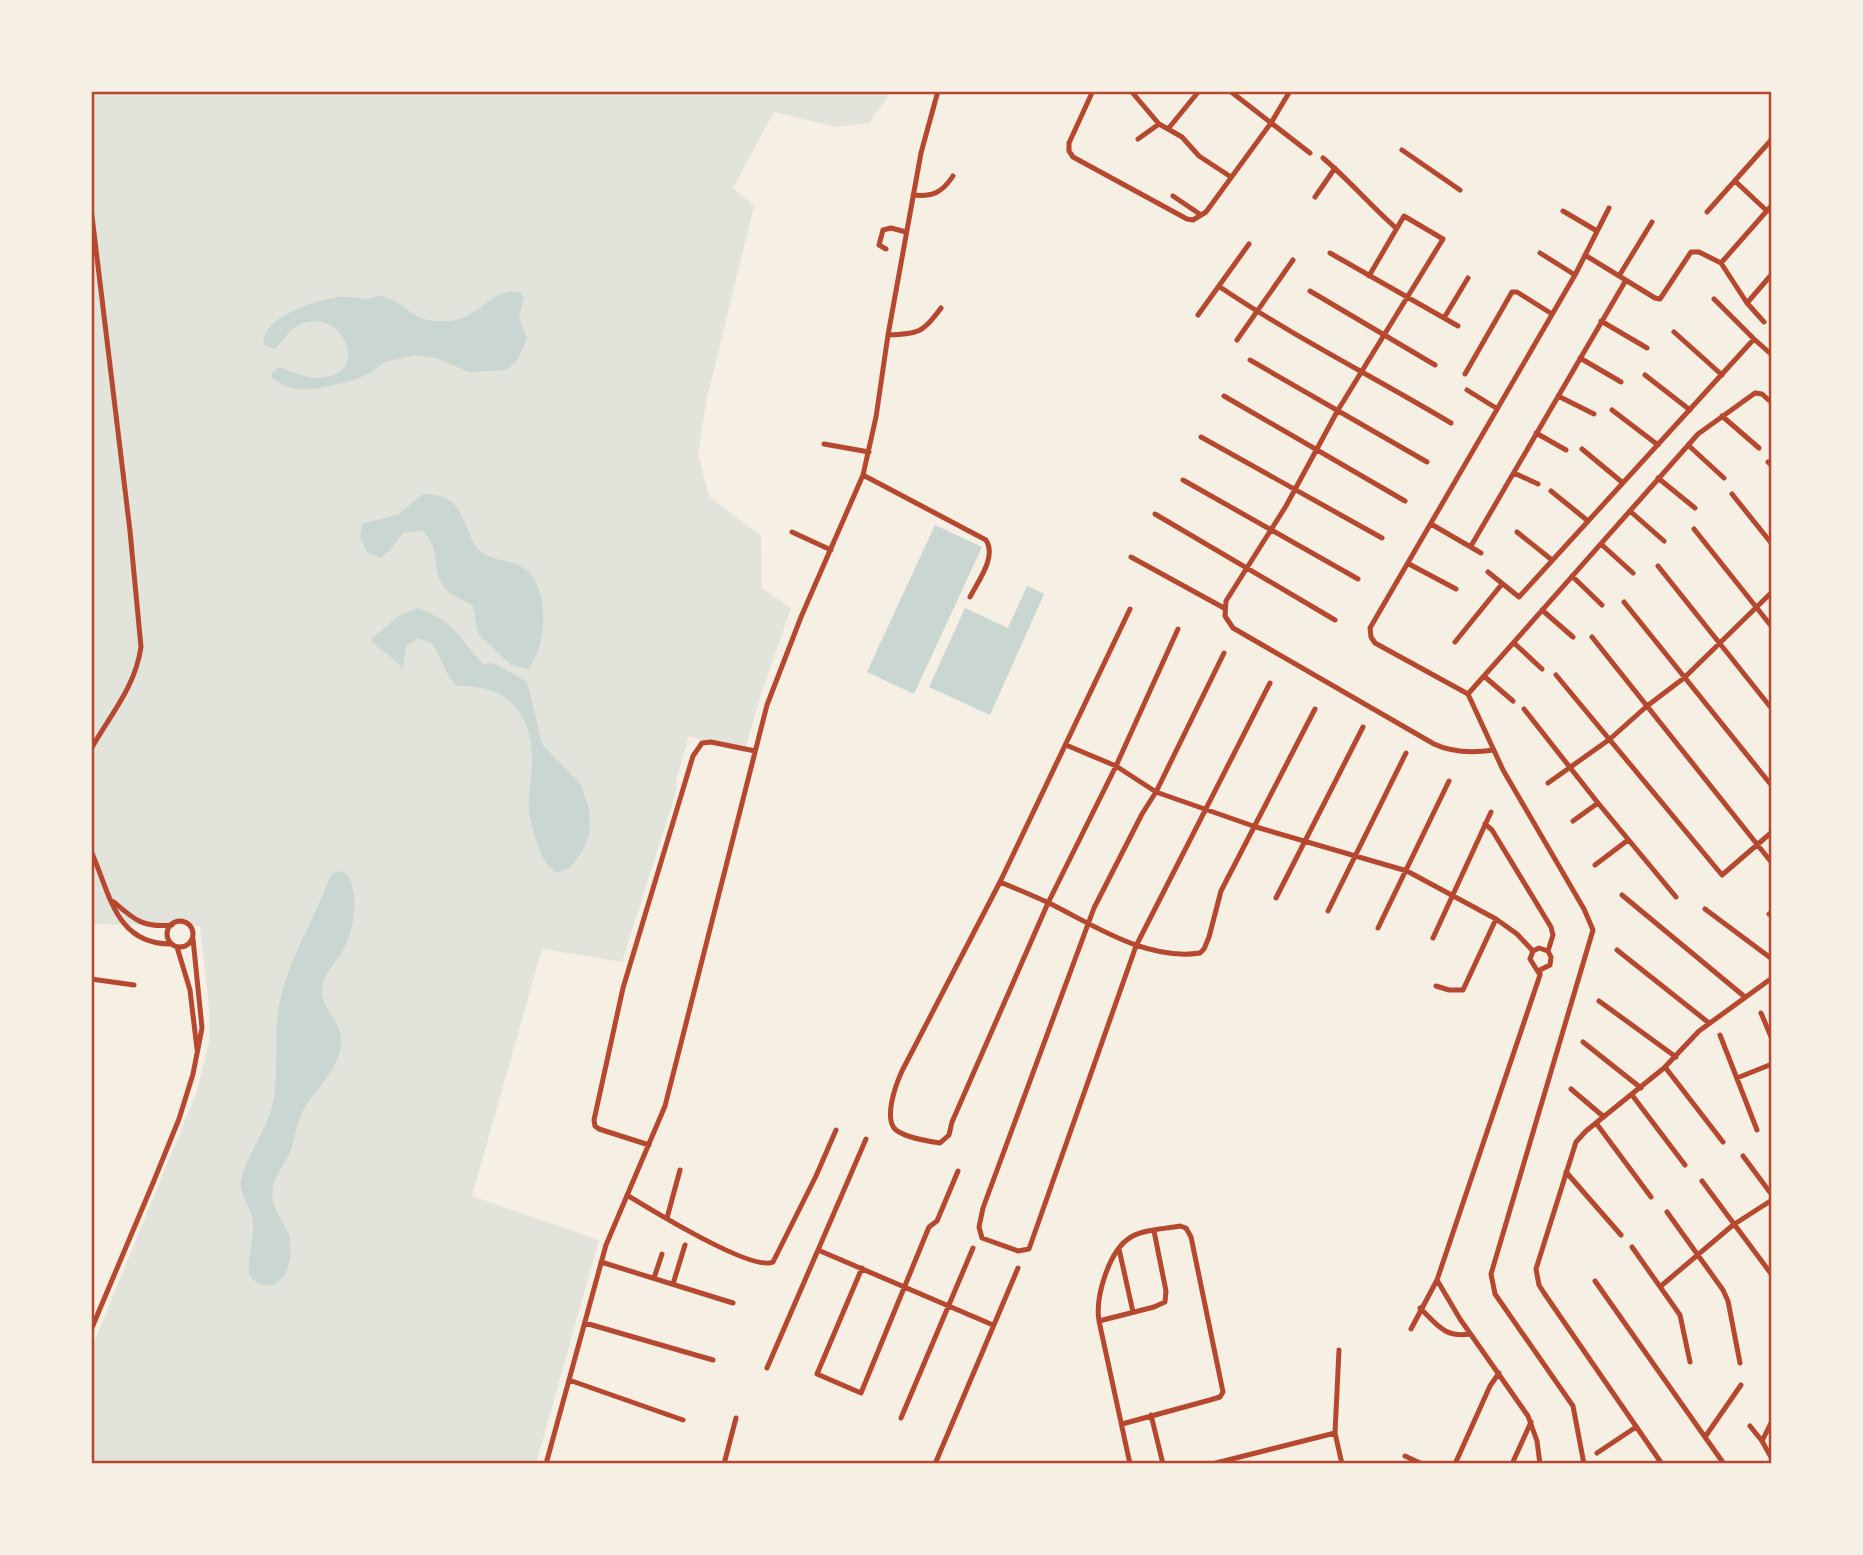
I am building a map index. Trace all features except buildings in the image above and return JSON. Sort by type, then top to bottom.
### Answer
[{"type":"street","points":[[546,1464],[601,1262],[665,1106],[772,692],[801,617],[863,475],[925,133],[938,91]]},
{"type":"street","points":[[1131,91],[1159,124],[1182,137],[1199,156],[1231,177]]},
{"type":"street","points":[[1168,129],[1199,91]]},
{"type":"street","points":[[1230,91],[1310,153]]},
{"type":"street","points":[[1091,95],[1069,143],[1069,151],[1073,157],[1187,219],[1201,215],[1271,123],[1290,91]]},
{"type":"street","points":[[1138,139],[1159,124]]},
{"type":"street","points":[[1707,212],[1772,139]]},
{"type":"street","points":[[1402,150],[1460,190]]},
{"type":"street","points":[[1323,158],[1353,184],[1364,199],[1396,229]]},
{"type":"street","points":[[1315,197],[1335,168]]},
{"type":"street","points":[[913,195],[933,195],[945,188],[953,176]]},
{"type":"street","points":[[1735,181],[1767,211]]},
{"type":"street","points":[[1173,195],[1201,215]]},
{"type":"street","points":[[1721,263],[1772,205]]},
{"type":"street","points":[[91,208],[131,538],[141,647],[132,682],[91,749]]},
{"type":"street","points":[[1584,1464],[1573,1406],[1495,1294],[1491,1274],[1593,930],[1589,918],[1503,770],[1468,694],[1375,643],[1370,628],[1575,275],[1609,208]]},
{"type":"street","points":[[1563,211],[1597,231]]},
{"type":"street","points":[[1369,276],[1402,217],[1407,216],[1443,239],[1315,449],[1295,490],[1246,566],[1224,608],[1225,616],[1234,628],[1434,744],[1461,751],[1494,750]]},
{"type":"street","points":[[1619,276],[1652,222]]},
{"type":"street","points":[[886,249],[879,245],[883,230],[891,228],[906,232]]},
{"type":"street","points":[[1198,315],[1249,244]]},
{"type":"street","points":[[1585,255],[1654,298],[1660,299],[1691,252],[1696,251],[1721,263],[1747,303],[1764,322]]},
{"type":"street","points":[[1330,253],[1458,326]]},
{"type":"street","points":[[1540,253],[1575,275]]},
{"type":"street","points":[[1237,340],[1293,260]]},
{"type":"street","points":[[1747,303],[1772,274]]},
{"type":"street","points":[[1444,318],[1468,278]]},
{"type":"street","points":[[1471,546],[1626,280]]},
{"type":"street","points":[[1220,287],[1361,373],[1451,423]]},
{"type":"street","points":[[1311,291],[1435,365]]},
{"type":"street","points":[[1465,374],[1512,292],[1517,292],[1552,314]]},
{"type":"street","points":[[1714,299],[1772,355]]},
{"type":"street","points":[[888,335],[918,333],[929,325],[941,308]]},
{"type":"street","points":[[1601,321],[1647,348]]},
{"type":"street","points":[[1674,332],[1722,375]]},
{"type":"street","points":[[1488,572],[1519,597],[1755,339]]},
{"type":"street","points":[[1580,358],[1621,382]]},
{"type":"street","points":[[1250,360],[1427,461]]},
{"type":"street","points":[[1645,375],[1689,410]]},
{"type":"street","points":[[1467,390],[1496,408]]},
{"type":"street","points":[[1468,694],[1688,445],[1755,393],[1762,394],[1772,403]]},
{"type":"street","points":[[1224,396],[1405,501]]},
{"type":"street","points":[[1558,396],[1594,414]]},
{"type":"street","points":[[1612,410],[1658,445]]},
{"type":"street","points":[[1722,416],[1759,448]]},
{"type":"street","points":[[1536,433],[1566,450]]},
{"type":"street","points":[[1200,438],[1382,538]]},
{"type":"street","points":[[824,444],[869,452]]},
{"type":"street","points":[[1688,445],[1724,478]]},
{"type":"street","points":[[1582,449],[1623,483]]},
{"type":"street","points":[[1514,473],[1538,484]]},
{"type":"street","points":[[863,475],[986,540],[989,544],[989,558],[970,597]]},
{"type":"street","points":[[1658,478],[1695,508]]},
{"type":"street","points":[[1183,480],[1358,579]]},
{"type":"street","points":[[1551,491],[1588,521]]},
{"type":"street","points":[[1732,494],[1772,544]]},
{"type":"street","points":[[1630,511],[1664,541]]},
{"type":"street","points":[[1155,514],[1335,620]]},
{"type":"street","points":[[1431,524],[1481,553]]},
{"type":"street","points":[[1694,529],[1772,627]]},
{"type":"street","points":[[792,532],[831,550]]},
{"type":"street","points":[[1517,532],[1552,560]]},
{"type":"street","points":[[1601,544],[1633,573]]},
{"type":"street","points":[[1131,557],[1224,608]]},
{"type":"street","points":[[1409,564],[1456,589]]},
{"type":"street","points":[[1658,566],[1772,709]]},
{"type":"street","points":[[1572,576],[1602,605]]},
{"type":"street","points":[[1455,642],[1502,584]]},
{"type":"street","points":[[1548,783],[1610,739],[1684,678],[1772,592]]},
{"type":"street","points":[[1624,602],[1772,786]]},
{"type":"street","points":[[1130,609],[1000,882],[896,1083],[891,1116],[892,1124],[899,1133],[940,1143],[948,1135],[1048,903],[1116,766],[1178,629]]},
{"type":"street","points":[[1542,610],[1573,637]]},
{"type":"street","points":[[1592,638],[1772,863]]},
{"type":"street","points":[[1514,643],[1542,669]]},
{"type":"street","points":[[1224,653],[1156,792],[1099,897],[983,1208],[979,1227],[982,1238],[1018,1251],[1029,1250],[1136,946],[1270,683]]},
{"type":"street","points":[[1556,675],[1721,875],[1772,832]]},
{"type":"street","points":[[1485,677],[1513,701]]},
{"type":"street","points":[[1000,882],[1136,946],[1168,953],[1199,953],[1209,937],[1221,891],[1315,709]]},
{"type":"street","points":[[1524,709],[1676,897]]},
{"type":"street","points":[[1276,898],[1363,727]]},
{"type":"street","points":[[649,1145],[599,1129],[593,1120],[623,988],[693,757],[699,746],[711,742],[755,751]]},
{"type":"street","points":[[1066,745],[1116,766],[1156,792],[1256,827],[1407,871],[1496,919],[1517,934],[1533,951]]},
{"type":"street","points":[[1328,911],[1406,753]]},
{"type":"street","points":[[1378,928],[1449,781]]},
{"type":"street","points":[[1573,821],[1598,803]]},
{"type":"street","points":[[1433,938],[1491,812]]},
{"type":"street","points":[[1411,1329],[1437,1280],[1540,970],[1548,968],[1551,961],[1548,951],[1553,935],[1551,928],[1492,830],[1485,824]]},
{"type":"street","points":[[1595,865],[1628,840]]},
{"type":"street","points":[[91,851],[111,900],[131,933],[144,940],[183,947],[192,939]]},
{"type":"street","points":[[1622,895],[1745,998]]},
{"type":"street","points":[[91,1330],[179,1119],[202,1028],[191,927],[181,921],[172,925],[149,926],[111,900]]},
{"type":"street","points":[[1705,909],[1772,959]]},
{"type":"street","points":[[1436,986],[1462,990],[1496,919]]},
{"type":"street","points":[[172,925],[167,932],[192,1000],[198,1052]]},
{"type":"street","points":[[1533,951],[1542,948],[1548,951]]},
{"type":"street","points":[[1617,950],[1709,1023]]},
{"type":"street","points":[[1533,951],[1531,963],[1540,975]]},
{"type":"street","points":[[1662,1464],[1544,1293],[1536,1276],[1538,1260],[1576,1142],[1665,1067],[1709,1023],[1772,978]]},
{"type":"street","points":[[91,979],[134,985]]},
{"type":"street","points":[[1599,1001],[1676,1057]]},
{"type":"street","points":[[1761,1013],[1772,1040]]},
{"type":"street","points":[[1720,1035],[1757,1130]]},
{"type":"street","points":[[1583,1042],[1641,1088]]},
{"type":"street","points":[[1737,1078],[1772,1064]]},
{"type":"street","points":[[1665,1067],[1723,1142]]},
{"type":"street","points":[[1571,1089],[1604,1117]]},
{"type":"street","points":[[1632,1095],[1685,1165]]},
{"type":"street","points":[[1596,1123],[1651,1197]]},
{"type":"street","points":[[627,1195],[709,1242],[758,1263],[769,1264],[773,1262],[797,1215],[836,1130]]},
{"type":"street","points":[[767,1368],[866,1139]]},
{"type":"street","points":[[1743,1156],[1772,1195]]},
{"type":"street","points":[[667,1219],[680,1170]]},
{"type":"street","points":[[862,1269],[817,1374],[861,1393],[929,1227],[937,1221],[958,1171]]},
{"type":"street","points":[[1566,1172],[1621,1235]]},
{"type":"street","points":[[1702,1181],[1772,1275]]},
{"type":"street","points":[[1661,1286],[1733,1225],[1772,1200]]},
{"type":"street","points":[[1667,1212],[1723,1290],[1728,1301],[1740,1363]]},
{"type":"street","points":[[1122,1424],[1220,1397],[1223,1386],[1190,1233],[1180,1226],[1135,1235],[1119,1249],[1098,1293],[1099,1321],[1130,1464]]},
{"type":"street","points":[[1099,1321],[1161,1305],[1166,1297],[1154,1231]]},
{"type":"street","points":[[673,1284],[685,1245]]},
{"type":"street","points":[[1632,1247],[1680,1315],[1690,1362]]},
{"type":"street","points":[[901,1418],[973,1248]]},
{"type":"street","points":[[1119,1249],[1133,1312]]},
{"type":"street","points":[[818,1250],[993,1325]]},
{"type":"street","points":[[654,1278],[662,1254]]},
{"type":"street","points":[[601,1262],[733,1303]]},
{"type":"street","points":[[935,1464],[1018,1268]]},
{"type":"street","points":[[1437,1280],[1531,1422],[1541,1464]]},
{"type":"street","points":[[1595,1281],[1724,1464]]},
{"type":"street","points":[[1420,1308],[1446,1332],[1453,1335],[1471,1335]]},
{"type":"street","points":[[585,1323],[713,1360]]},
{"type":"street","points":[[1339,1350],[1335,1433],[1342,1464]]},
{"type":"street","points":[[1455,1464],[1490,1386],[1499,1373]]},
{"type":"street","points":[[569,1380],[682,1420]]},
{"type":"street","points":[[1705,1437],[1741,1385]]},
{"type":"street","points":[[1151,1415],[1163,1464]]},
{"type":"street","points":[[724,1464],[736,1418]]},
{"type":"street","points":[[1762,1441],[1772,1421]]},
{"type":"street","points":[[1512,1464],[1531,1422]]},
{"type":"street","points":[[1750,1426],[1762,1441],[1772,1462]]},
{"type":"street","points":[[1597,1453],[1636,1427]]},
{"type":"street","points":[[1212,1464],[1335,1433]]},
{"type":"street","points":[[1405,1456],[1422,1464]]},
{"type":"shaded area","points":[[91,91],[892,91],[869,123],[836,127],[774,112],[733,188],[754,206],[707,398],[698,454],[709,496],[761,536],[762,588],[791,608],[744,753],[689,736],[676,780],[677,789],[622,962],[542,949],[472,1196],[599,1240],[536,1464],[91,1464],[91,1350],[197,1091],[209,1041],[209,1006],[200,926],[91,924]]},
{"type":"shaded area","points":[[510,291],[520,292],[524,297],[519,317],[527,339],[518,359],[506,370],[469,372],[436,358],[416,355],[385,362],[352,381],[314,389],[302,390],[284,386],[271,377],[279,367],[316,378],[334,375],[345,366],[348,355],[346,343],[339,332],[327,324],[313,321],[297,326],[274,349],[264,345],[270,326],[304,306],[339,297],[381,296],[422,318],[449,321],[466,316]]},
{"type":"shaded area","points":[[423,494],[449,500],[459,510],[478,549],[520,566],[534,579],[542,604],[542,634],[539,648],[528,669],[511,665],[478,634],[473,606],[444,587],[432,545],[422,530],[403,533],[381,558],[367,552],[360,537],[362,524],[399,514]]},
{"type":"shaded area","points":[[935,525],[982,547],[914,694],[867,672]]},
{"type":"shaded area","points":[[1027,586],[1044,594],[990,715],[929,687],[965,608],[1008,628]]},
{"type":"shaded area","points":[[417,608],[447,624],[484,664],[492,663],[528,685],[542,744],[581,785],[589,809],[590,832],[583,850],[570,868],[556,873],[546,862],[538,844],[529,810],[531,744],[521,715],[513,704],[490,690],[457,686],[449,677],[433,644],[418,638],[406,646],[403,668],[370,640],[399,616]]},
{"type":"shaded area","points":[[338,871],[347,875],[352,886],[353,922],[342,952],[326,976],[322,994],[341,1035],[340,1052],[327,1077],[305,1107],[297,1124],[290,1152],[274,1181],[274,1204],[289,1234],[290,1253],[284,1276],[267,1286],[256,1282],[249,1275],[253,1223],[241,1190],[241,1181],[273,1102],[278,1009],[285,981],[328,882],[332,874]]}]
